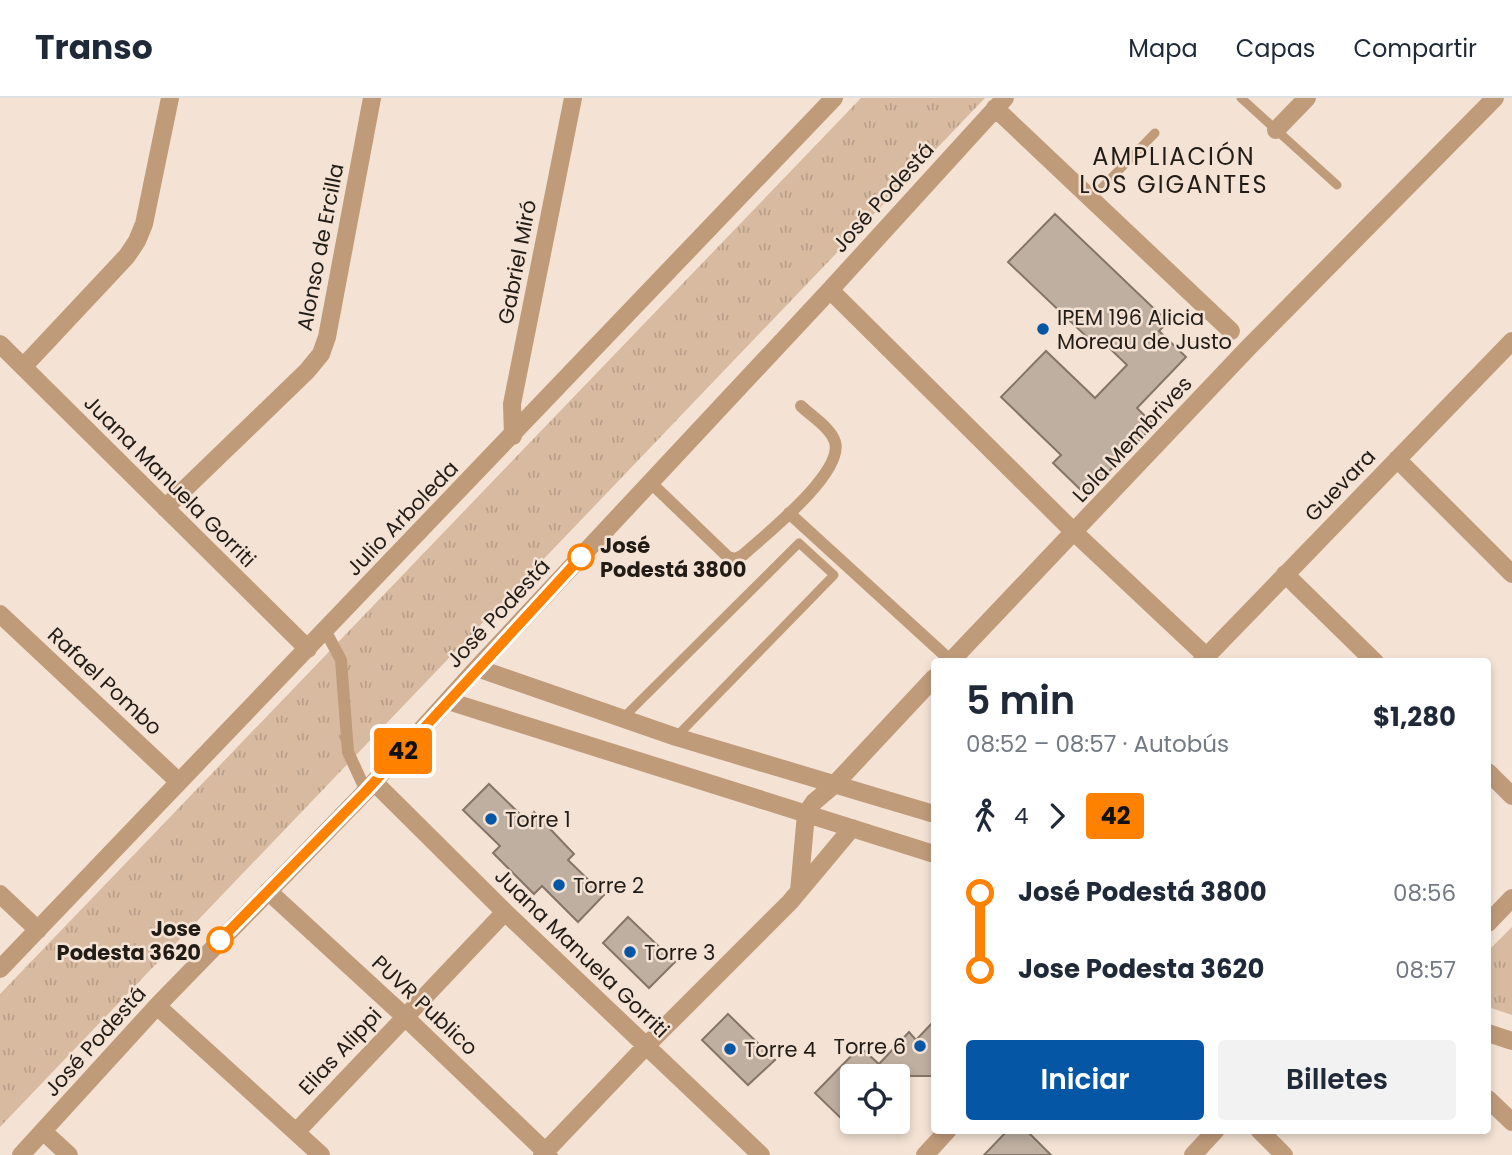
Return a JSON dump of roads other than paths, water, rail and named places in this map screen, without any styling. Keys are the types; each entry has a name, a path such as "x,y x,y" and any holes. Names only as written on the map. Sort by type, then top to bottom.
{"street":[{"path":"23,367 127,256 137,241 144,224 170,98"},
{"name":"Alonso de Ercilla","path":"164,508 307,371 321,354 327,337 372,98"},
{"name":"Gabriel Miró","path":"513,436 512,404 573,98"},
{"name":"Julio Arboleda","path":"0,969 834,98"},
{"path":"1276,130 1307,98"},
{"name":"Lola Membrives","path":"953,658 1075,533 1248,348 1495,98"},
{"path":"1000,103 1091,199 1231,331"},
{"name":"José Podestá","path":"21,1155 157,1006 370,787 1000,103"},
{"path":"830,290 1203,658"},
{"name":"Guevara","path":"1205,658 1512,341"},
{"name":"Juana Manuela Gorriti","path":"0,344 308,649"},
{"path":"650,482 728,557 735,559 743,555 826,474 835,456 835,443 831,434 801,406"},
{"path":"1397,459 1512,574"},
{"path":"789,513 947,658"},
{"path":"1285,574 1371,658"},
{"name":"Rafael Pombo","path":"0,614 179,782"},
{"path":"326,631 341,660 348,751 370,787"},
{"path":"477,668 676,737 931,813"},
{"path":"800,891 806,814 814,802 834,785 931,681"},
{"path":"448,701 931,853"},
{"path":"1491,775 1512,796"},
{"name":"Juana Manuela Gorriti","path":"370,787 761,1155"},
{"path":"546,1154 647,1045 800,891 852,828"},
{"name":"PUVR Publico","path":"268,891 404,1016 546,1154"},
{"path":"0,894 38,930"},
{"path":"1491,920 1512,898"},
{"name":"Elias Alippi","path":"296,1131 505,912"},
{"path":"157,1006 321,1155"},
{"path":"1491,1034 1512,1041"},
{"path":"1491,1102 1512,1122"},
{"path":"44,1132 69,1155"},
{"path":"925,1155 944,1134"},
{"path":"1193,1155 1212,1134"},
{"path":"1263,1134 1284,1155"}],"lane":[{"path":"1241,98 1337,185"},
{"path":"1091,199 1155,133"},
{"path":"622,719 799,544 834,575 676,737"}],"place":[{"name":"IPEM 196 Alicia Moreau de Justo","path":"1043,329"},
{"name":"José Podestá 3800","path":"581,557"},
{"name":"Torre 1","path":"491,819"},
{"name":"Torre 2","path":"559,885"},
{"name":"Jose Podesta 3620","path":"220,940"},
{"name":"Torre 3","path":"630,952"},
{"name":"Torre 6","path":"920,1046"},
{"name":"Torre 4","path":"730,1049"}],"district":[{"name":"AMPLIACIÓN LOS GIGANTES","path":"1174,170"}]}
